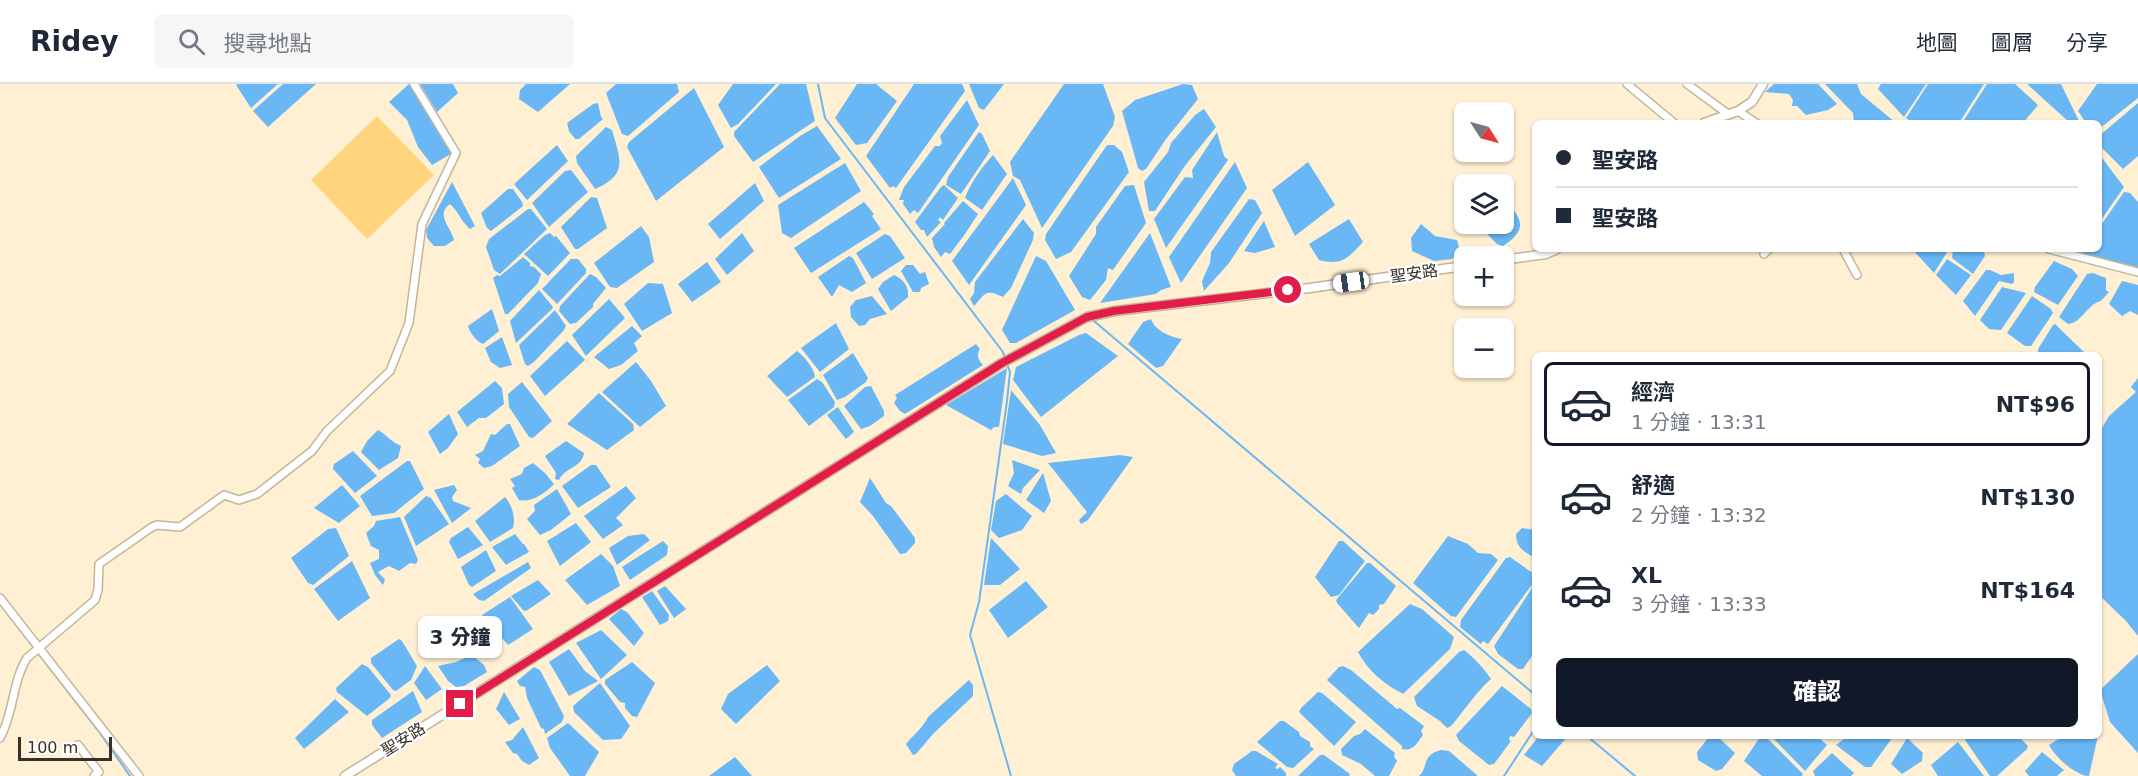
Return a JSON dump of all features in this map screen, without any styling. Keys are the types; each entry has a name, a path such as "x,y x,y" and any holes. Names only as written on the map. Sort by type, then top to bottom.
{"street":[{"path":"0,738 19,671 27,658 95,600 98,590 99,564 152,527 157,525 180,527 224,495 239,500 257,494 312,451 327,431 390,371 409,323 422,224 456,153 414,84"},
{"path":"1627,84 1670,120"},
{"path":"1687,84 1728,114"},
{"path":"1712,120 1738,111 1752,102 1763,84"},
{"path":"1738,111 1752,120"},
{"path":"1514,258 1550,252"},
{"path":"1845,252 1857,275"},
{"path":"2061,252 2138,272"},
{"name":"聖安路","path":"345,776 1002,363 1087,317 1114,311 1310,288 1454,267"},
{"path":"0,598 37,649 139,776"},
{"path":"78,745 97,774"}],"shaded area":[{"path":"377,116 434,175 367,239 311,180"}],"water":[{"path":"278,84 251,108 236,85"},
{"path":"283,84 316,84 268,127 253,111"},
{"path":"409,84 412,84 454,152 432,165 418,147 407,120 389,102"},
{"path":"420,84 453,84 458,93 437,112"},
{"path":"526,84 570,84 538,112 519,99 520,90"},
{"path":"616,84 677,84 679,92 628,136 622,134 606,93"},
{"path":"733,84 776,84 738,124 731,128 718,105"},
{"path":"780,84 806,84 815,121 753,162 734,136 734,132"},
{"path":"857,84 876,84 897,101 867,143 856,145 835,118"},
{"path":"914,84 962,84 965,91 896,188 893,186 890,188 866,156"},
{"path":"969,84 1004,84 984,110 979,108"},
{"path":"1064,84 1103,84 1115,117 1113,126 1042,228 1020,180 1013,176 1010,162"},
{"path":"1183,84 1192,85 1198,99 1166,139 1146,169 1142,171 1138,168 1122,111 1135,100"},
{"path":"1774,84 1818,84 1837,104 1828,110 1806,115 1797,106 1792,106 1793,100 1789,94 1765,92"},
{"path":"1825,84 1857,84 1861,94 1892,120 1854,120 1853,113"},
{"path":"1881,84 1926,84 1904,117 1878,89"},
{"path":"1928,84 1984,84 1961,120 1909,120 1906,118"},
{"path":"1987,84 2015,84 2038,105 2026,120 1964,120"},
{"path":"2027,84 2061,84 2079,120 2067,120"},
{"path":"2097,84 2138,84 2138,98 2102,127 2102,120 2084,120 2078,111"},
{"path":"694,88 724,147 656,201 627,147 629,142"},
{"path":"967,100 979,125 918,213 914,210 910,214 903,204 904,200 899,200 904,187 935,146 940,146 942,143 940,136"},
{"path":"598,103 603,119 579,139 575,139 567,123 593,104"},
{"path":"2138,103 2138,156 2123,169 2102,148 2102,133"},
{"path":"1204,109 1216,127 1184,167 1155,211 1149,211 1144,182 1168,152 1171,143 1195,115"},
{"path":"817,126 841,159 779,198 759,167"},
{"path":"606,127 612,130 618,149 619,165 613,178 595,189 577,163 576,156"},
{"path":"979,132 990,151 961,194 946,185 948,177"},
{"path":"1217,132 1224,156 1228,160 1166,248 1154,219 1185,177 1193,178 1192,170"},
{"path":"557,145 568,161 527,200 514,184"},
{"path":"1107,145 1114,145 1122,152 1129,172 1071,252 1056,259 1045,240 1046,234"},
{"path":"993,155 1007,174 982,210 965,198 977,175"},
{"path":"2102,158 2124,187 2102,219"},
{"path":"1235,162 1247,188 1181,283 1169,257"},
{"path":"1308,162 1335,205 1295,236 1272,190"},
{"path":"845,163 861,191 791,238 782,233 778,205"},
{"path":"571,170 588,192 549,227 532,203 565,171"},
{"path":"1013,178 1026,205 969,285 952,261"},
{"path":"452,182 475,226 470,229 450,204 444,212 444,217 454,240 445,246 434,246 427,238 426,230"},
{"path":"755,183 764,201 720,239 708,224"},
{"path":"944,185 958,198 943,220 940,217 938,220 941,222 927,237 924,230 921,230 915,222"},
{"path":"1134,185 1146,223 1113,270 1108,268 1106,280 1090,300 1082,297 1069,276 1096,234 1096,227 1125,186"},
{"path":"508,189 513,189 523,206 491,231 487,228 481,213"},
{"path":"2124,192 2130,193 2138,202 2138,268 2084,254 2083,252 2102,252 2102,224"},
{"path":"591,197 597,198 607,228 575,249 561,227"},
{"path":"1249,199 1255,200 1262,213 1229,263 1204,291 1202,281 1210,263 1211,252"},
{"path":"963,201 978,214 950,254 945,252 941,257 934,247 932,238"},
{"path":"864,202 874,214 872,216 881,229 811,273 794,248"},
{"path":"531,209 547,229 500,274 494,270 486,247 489,239"},
{"path":"1514,210 1520,222 1520,228 1503,246 1497,244 1487,234 1514,234"},
{"path":"1023,219 1034,233 1033,240 1011,288 1003,297 987,293 974,306 970,299 974,293 975,282"},
{"path":"1349,219 1363,242 1344,259 1333,262 1319,260 1309,244"},
{"path":"1264,221 1275,247 1255,253 1244,251"},
{"path":"1421,224 1435,236 1457,240 1459,246 1454,246 1452,259 1434,261 1412,251 1411,238"},
{"path":"641,226 649,237 654,262 617,288 610,287 594,263"},
{"path":"550,233 556,236 570,253 548,276 524,254"},
{"path":"742,233 754,251 727,275 715,259"},
{"path":"1150,233 1171,287 1156,294 1100,303"},
{"path":"885,234 890,236 905,258 872,279 856,253"},
{"path":"1915,252 1947,252 1934,273"},
{"path":"1953,252 1985,252 1985,256 1973,274 1952,258"},
{"path":"849,256 853,258 866,283 852,292 839,285 832,297 818,277"},
{"path":"1036,256 1046,261 1075,310 1016,343 1010,343 1002,330"},
{"path":"523,257 541,274 538,283 508,314 505,314 493,278 500,276"},
{"path":"571,259 578,259 586,269 586,273 557,304 542,289"},
{"path":"1947,259 1971,275 1956,295 1936,275"},
{"path":"2054,261 2072,269 2078,276 2058,305 2034,292 2035,287"},
{"path":"707,262 721,282 692,302 678,284"},
{"path":"906,265 913,265 920,274 925,272 929,284 921,288 920,292 913,292 901,271"},
{"path":"1986,270 2001,275 2014,273 2014,282 2012,284 1999,281 1975,316 1963,301"},
{"path":"2093,273 2106,278 2106,290 2109,292 2077,320 2068,324 2059,317 2087,274"},
{"path":"590,274 606,288 593,307 576,323 570,324 559,311 560,306"},
{"path":"894,275 905,283 908,297 891,311 878,289 883,282"},
{"path":"2122,281 2138,285 2138,315 2130,311 2122,316 2109,304"},
{"path":"648,283 663,284 672,313 642,331 624,304"},
{"path":"2002,287 2026,293 2001,330 1989,329 1980,320"},
{"path":"539,290 553,307 516,343 510,321"},
{"path":"872,296 887,314 870,319 865,325 859,326 851,317 850,307 856,300"},
{"path":"2032,296 2051,309 2053,313 2031,346 2025,346 2007,333"},
{"path":"609,299 625,318 586,356 572,335"},
{"path":"492,309 499,331 483,344 478,341 468,326"},
{"path":"555,310 566,326 528,366 525,364 519,345"},
{"path":"1151,319 1160,330 1182,339 1163,366 1156,368 1128,344 1143,322"},
{"path":"836,323 849,349 820,372 801,348"},
{"path":"2055,324 2084,352 2038,352"},
{"path":"632,326 642,336 634,343 638,351 621,365 609,369 594,357"},
{"path":"1086,333 1118,356 1041,417 1013,380 1016,367"},
{"path":"502,337 512,365 500,368 491,362 485,348"},
{"path":"567,341 585,360 545,396 530,376"},
{"path":"976,344 980,349 978,357 983,365 905,414 900,411 894,403 897,398 895,395"},
{"path":"797,351 808,362 815,377 787,397 767,376"},
{"path":"853,353 868,378 866,382 845,397 837,400 823,375"},
{"path":"636,362 666,406 640,427 602,392"},
{"path":"1007,368 999,427 991,430 946,405"},
{"path":"2138,378 2138,636 2102,598 2102,428 2109,416 2136,392 2131,387"},
{"path":"817,379 822,382 835,402 834,407 809,426 788,400"},
{"path":"495,381 502,388 504,404 486,418 479,418 467,427 457,412"},
{"path":"522,382 552,421 533,438 529,437 509,407 508,394"},
{"path":"871,386 884,411 884,416 870,426 861,429 844,406 865,387"},
{"path":"1011,390 1040,425 1056,453 1042,456 1003,444"},
{"path":"599,393 633,424 634,430 607,450 567,424"},
{"path":"838,407 854,432 846,439 827,415"},
{"path":"449,414 458,434 448,448 440,454 428,432"},
{"path":"510,424 520,446 492,466 484,468 478,463 480,459 475,455 483,451 491,434 495,435"},
{"path":"378,430 401,446 398,458 379,470 361,452 367,441"},
{"path":"566,441 584,453 580,462 565,472 559,480 555,479 556,473 545,456"},
{"path":"353,451 377,476 355,493 333,469 334,464"},
{"path":"1120,455 1133,457 1088,520 1081,524 1079,520 1087,512 1048,463"},
{"path":"1012,460 1040,470 1023,488 1021,494 1008,486 1014,473"},
{"path":"410,461 424,489 394,513 372,516 360,496"},
{"path":"533,463 554,484 533,499 519,500 512,488 515,486 510,479 522,474 524,468"},
{"path":"591,465 596,465 611,487 578,508 562,486"},
{"path":"1043,473 1051,501 1044,513 1026,500"},
{"path":"870,478 886,503 891,506 915,538 915,543 906,553 900,554 860,502"},
{"path":"342,485 360,506 339,523 314,508"},
{"path":"454,485 457,490 452,497 453,501 471,508 452,523 434,490"},
{"path":"626,486 636,498 616,518 623,525 603,539 584,516"},
{"path":"557,489 571,514 551,530 540,535 527,519 535,511 534,505"},
{"path":"1006,494 1032,516 1022,530 999,538 991,530 996,501"},
{"path":"426,496 431,498 449,524 416,546 404,517"},
{"path":"505,497 513,512 513,528 490,542 475,521"},
{"path":"400,517 418,560 416,564 410,563 399,571 389,566 378,572 385,580 383,585 375,575 370,563 379,559 379,550 371,546 366,533 376,521"},
{"path":"576,523 591,542 560,566 547,541"},
{"path":"468,527 483,545 458,559 449,542 451,538"},
{"path":"336,528 349,556 313,585 308,583 291,558 328,529"},
{"path":"1522,528 1532,530 1532,557 1521,549 1517,543 1516,534"},
{"path":"515,534 529,552 506,565 492,547"},
{"path":"644,534 650,540 617,565 609,548 628,536"},
{"path":"1448,536 1468,544 1478,553 1491,554 1498,560 1456,617 1451,616 1413,583"},
{"path":"991,538 1020,569 1000,585 984,585"},
{"path":"663,541 668,546 667,555 630,580 622,567"},
{"path":"1339,541 1343,541 1365,561 1339,595 1331,597 1315,577"},
{"path":"486,550 496,571 472,587 461,567"},
{"path":"601,554 613,566 620,586 587,605 565,580"},
{"path":"1510,557 1532,573 1532,585 1488,644 1483,641 1481,644 1460,627 1461,620 1506,558"},
{"path":"352,561 370,598 338,621 314,589"},
{"path":"528,562 531,568 484,601 479,600 473,594"},
{"path":"1367,563 1370,563 1396,586 1384,604 1379,605 1379,609 1373,615 1369,613 1359,628 1336,600"},
{"path":"538,580 551,594 526,611 523,610 511,596"},
{"path":"1026,581 1048,607 1008,638 989,610"},
{"path":"665,586 686,609 674,618 657,591"},
{"path":"1532,588 1532,656 1523,669 1518,669 1498,654 1494,646"},
{"path":"652,591 669,615 668,621 660,625 642,597"},
{"path":"510,597 533,629 508,645 482,615"},
{"path":"1410,604 1422,609 1454,637 1450,649 1403,694 1377,676 1358,652"},
{"path":"621,609 627,612 644,633 634,646 609,619"},
{"path":"601,630 627,655 601,679 576,643"},
{"path":"399,639 417,666 411,680 396,691 371,663 371,658"},
{"path":"569,649 585,671 598,681 569,696 549,662"},
{"path":"1464,650 1479,663 1491,679 1447,728 1417,706 1414,697 1459,652"},
{"path":"2138,654 2138,753 2110,722 2102,696 2102,688"},
{"path":"472,655 484,665 487,672 464,686 456,687 448,681 438,666"},
{"path":"632,662 655,683 637,717 632,716 625,708 625,703 620,702 605,684 605,680"},
{"path":"362,664 368,667 391,695 367,716 337,692 336,688"},
{"path":"767,665 780,681 736,724 721,709 728,694"},
{"path":"425,666 442,689 426,700 414,683"},
{"path":"1343,666 1351,670 1397,709 1400,708 1424,726 1421,731 1423,735 1414,746 1406,750 1402,749 1402,746 1327,680 1339,667"},
{"path":"534,667 540,670 564,716 562,722 545,734 527,698 525,687 520,686 517,681"},
{"path":"969,680 973,685 973,696 913,755 906,744 928,717"},
{"path":"600,683 630,726 621,739 603,740 574,712 573,706"},
{"path":"1502,686 1531,709 1532,713 1514,737 1510,736 1511,741 1494,764 1489,765 1459,741 1456,735"},
{"path":"413,691 422,712 382,738 372,725 372,720"},
{"path":"504,692 520,719 509,725 496,709"},
{"path":"1318,692 1356,722 1334,746 1299,712"},
{"path":"335,699 349,712 304,749 295,738"},
{"path":"1280,721 1284,721 1299,732 1300,736 1310,742 1310,746 1314,749 1293,768 1287,767 1257,742"},
{"path":"568,723 599,752 585,776 570,776 550,748 547,738"},
{"path":"523,727 539,758 529,765 513,753 505,742 512,740"},
{"path":"1365,729 1395,753 1397,761 1389,776 1375,776 1361,764 1342,755 1341,749"},
{"path":"1536,739 1565,739 1542,766 1524,755"},
{"path":"1707,739 1720,739 1735,753 1722,769 1716,771 1698,760 1697,752"},
{"path":"1759,739 1768,739 1803,774 1802,776 1762,776 1744,761"},
{"path":"1774,739 1820,739 1827,745 1805,771"},
{"path":"1844,739 1892,739 1871,767 1865,767 1836,745"},
{"path":"1906,739 1923,753 1922,761 1902,774 1891,764"},
{"path":"2021,739 2028,746 1997,776 1990,776 1965,740"},
{"path":"2059,739 2097,739 2089,776 2072,769 2049,745"},
{"path":"1958,742 1984,776 1938,776 1931,765"},
{"path":"1441,750 1449,751 1478,776 1419,776 1428,758"},
{"path":"1252,751 1278,764 1275,768 1280,767 1286,776 1236,776 1232,770 1234,764"},
{"path":"2042,752 2064,770 2057,776 2029,776 2025,771"},
{"path":"1832,753 1854,773 1851,776 1815,776 1813,771"},
{"path":"1320,755 1324,755 1350,774 1349,776 1298,776"},
{"path":"735,757 752,776 709,776"}],"waterway":[{"path":"818,84 825,118 1003,352 1005,359"},
{"path":"1094,321 1532,692"},
{"path":"1007,364 1010,372 1007,401 979,602 970,635 1011,776"},
{"path":"0,604 100,733 130,776"},
{"path":"1504,776 1532,733"},
{"path":"1591,739 1635,776"}],"route":[{"path":"460,704 1002,363 1087,317 1114,311 1288,290"}]}
